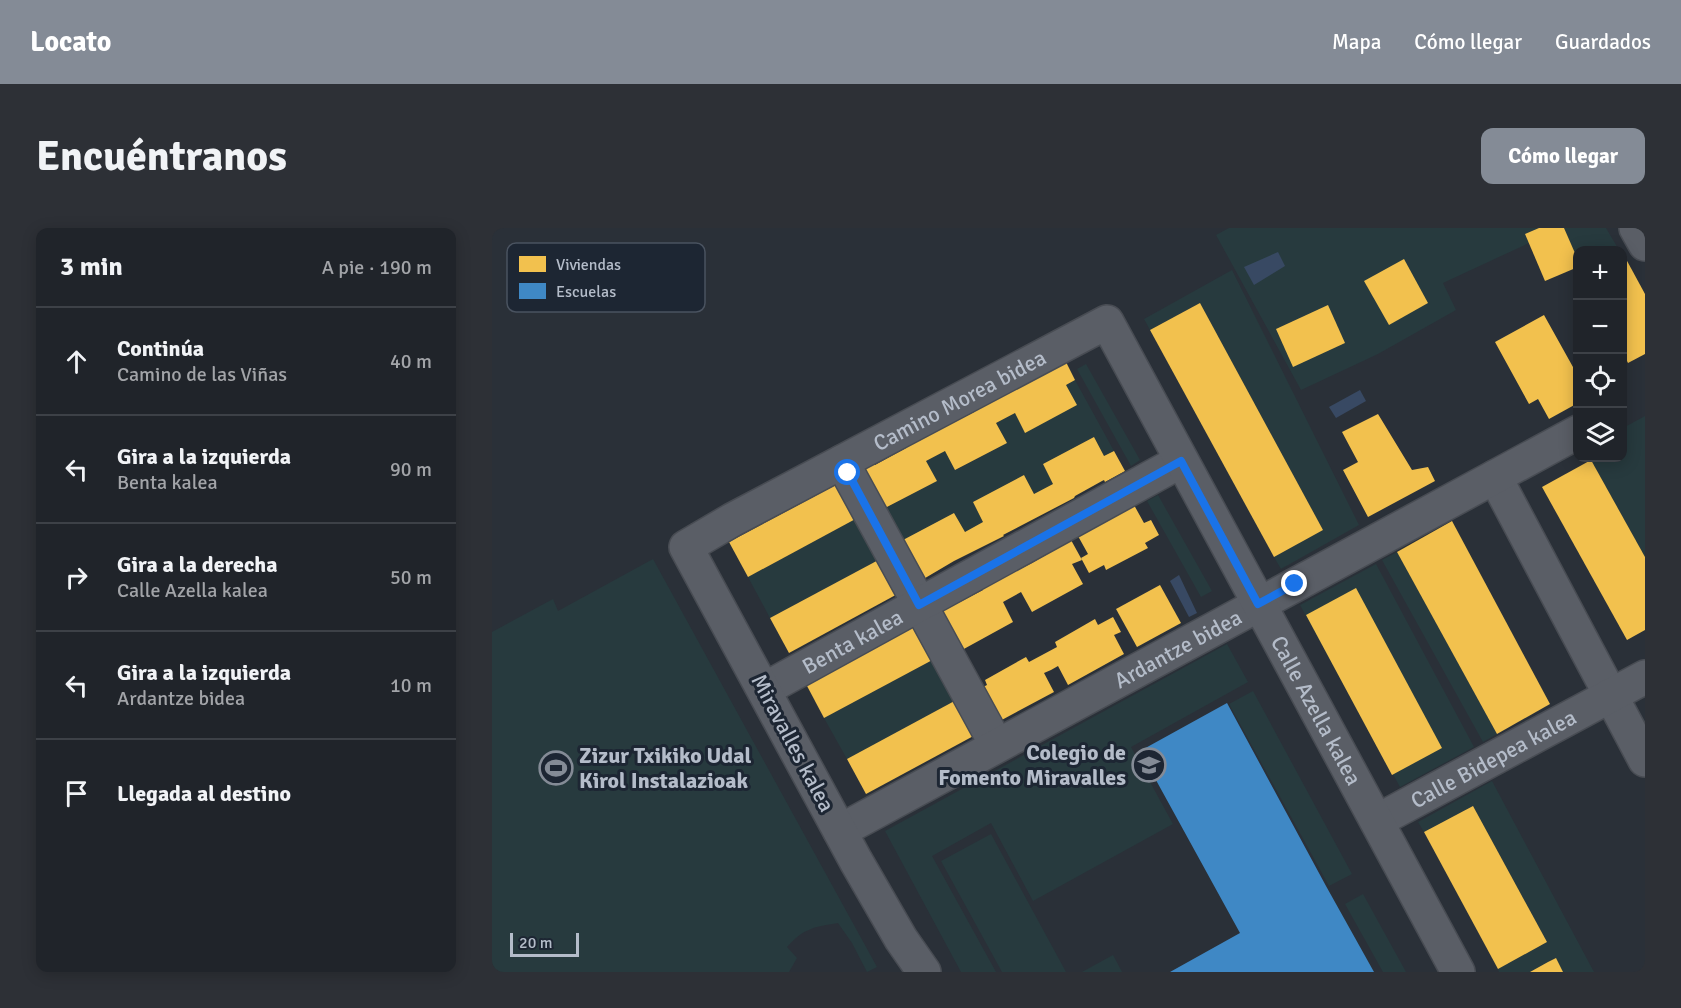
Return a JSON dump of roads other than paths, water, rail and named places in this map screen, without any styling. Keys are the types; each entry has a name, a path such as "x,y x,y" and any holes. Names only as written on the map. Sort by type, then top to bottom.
{"street":[{"path":"1636,228 1645,244"},
{"name":"Calle Azella kalea","path":"1107,322 1458,972"},
{"name":"Camino Morea bidea","path":"686,546 1107,322"},
{"name":"Ardantze bidea","path":"840,831 1573,435"},
{"name":"Benta kalea","path":"776,683 1181,461"},
{"path":"842,462 991,735"},
{"path":"1495,477 1645,760"},
{"name":"Miravalles kalea","path":"686,546 840,831 902,939 924,972"},
{"name":"Calle Bidepea kalea","path":"1377,821 1645,677"},
{"name":"Miravalles kalea","path":"902,939 911,972"}],"water":[{"path":"1278,252 1285,266 1254,285 1244,267"},
{"path":"1360,390 1366,401 1336,418 1329,407"},
{"path":"1179,575 1197,613 1189,617 1170,581"}],"place":[{"name":"Colegio de Fomento Miravalles","path":"1149,765"},
{"name":"Zizur Txikiko Udal Kirol Instalazioak","path":"556,768"}]}
